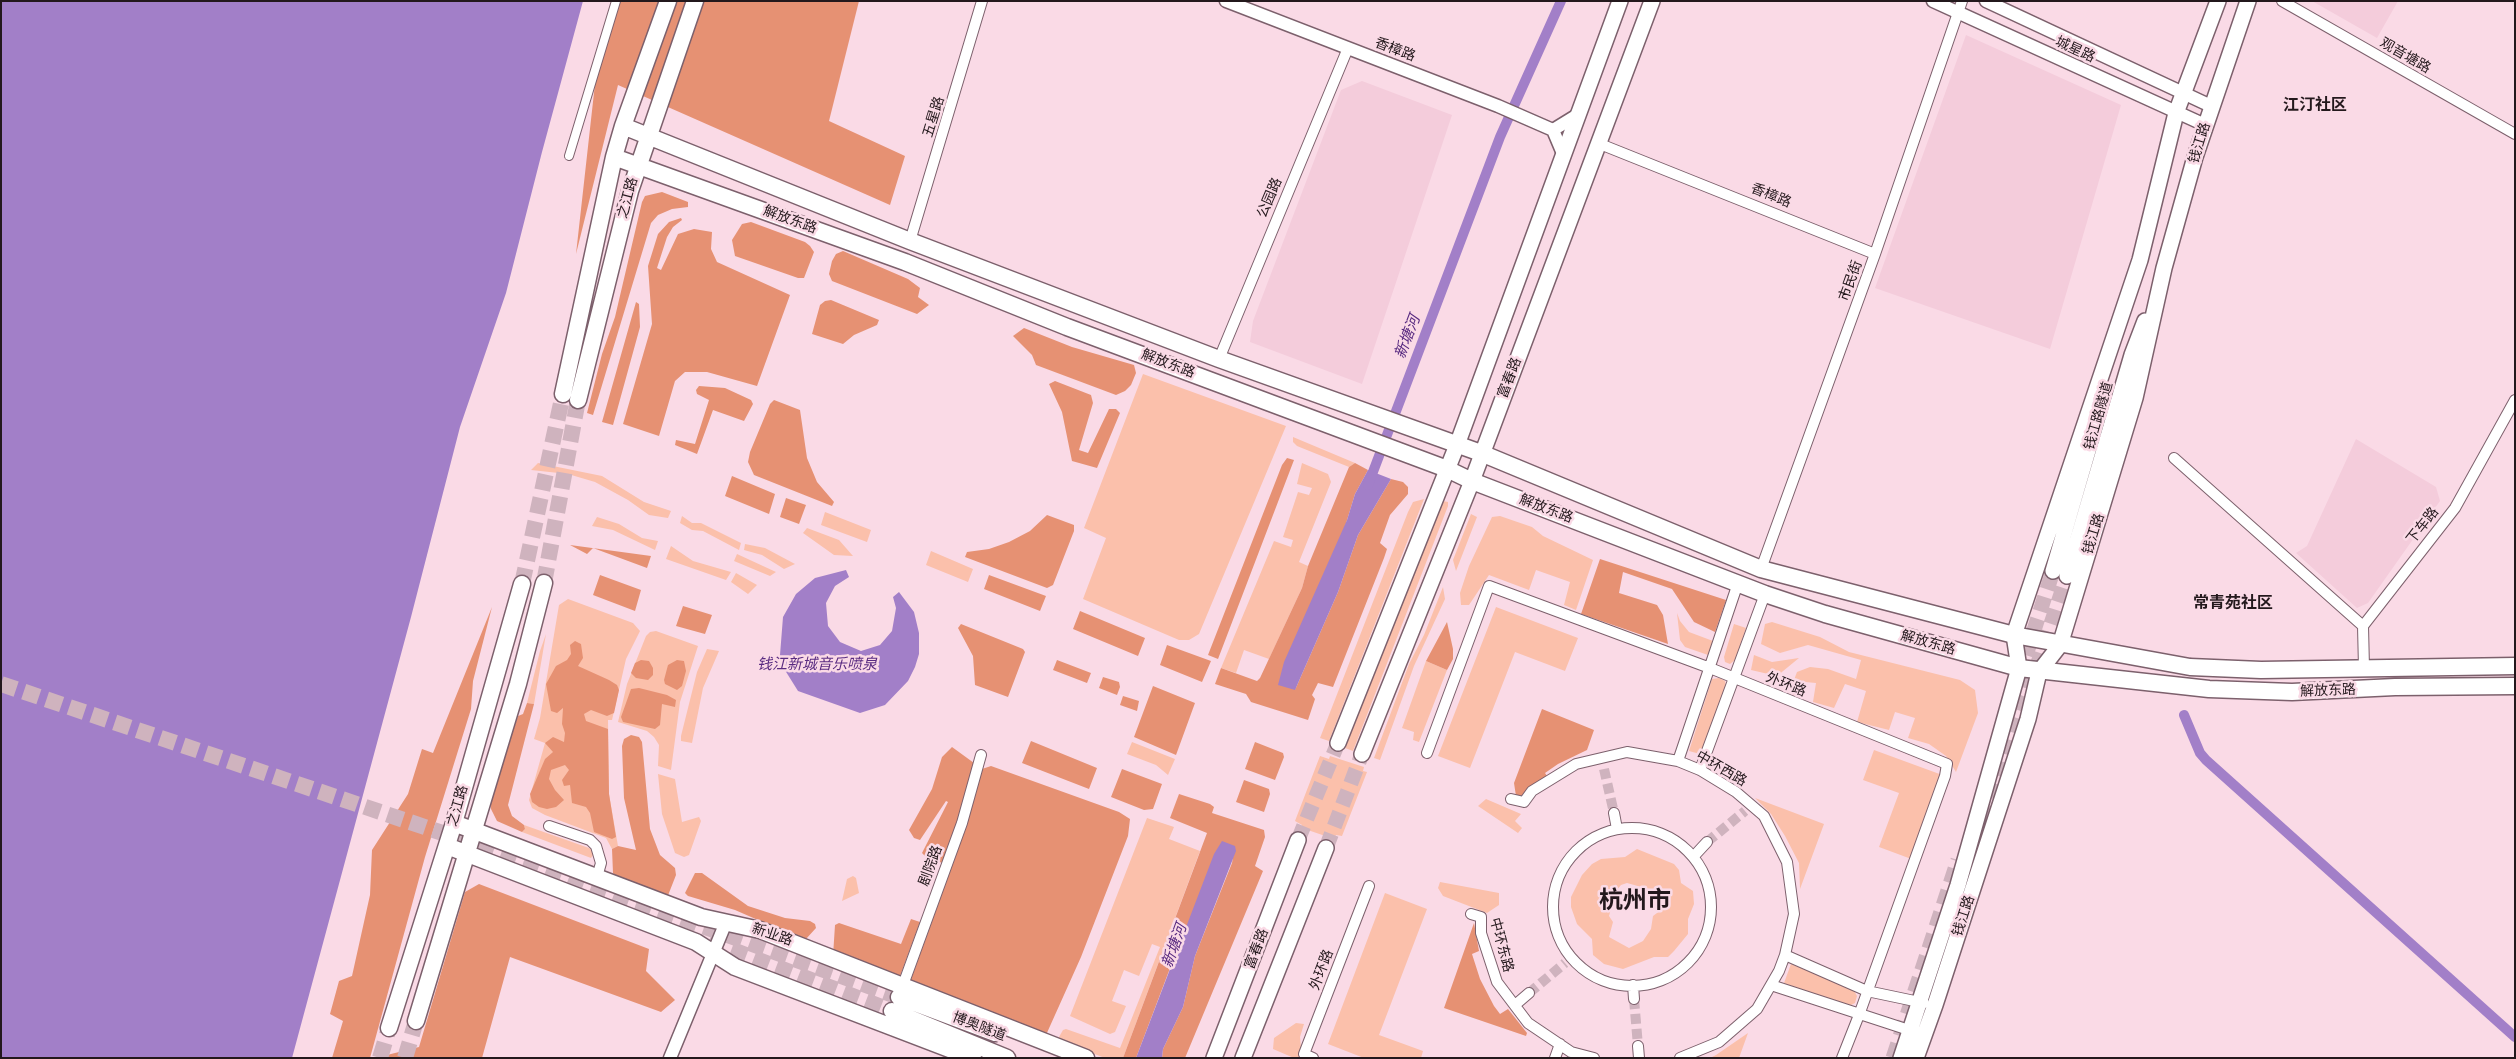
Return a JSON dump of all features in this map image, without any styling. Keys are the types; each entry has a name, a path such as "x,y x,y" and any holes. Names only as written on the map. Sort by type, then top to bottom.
{"main road":[{"name":"之江路","path":"668,1 623,126 614,157 571,397 637,165 695,1"},
{"name":"富春路","path":"1338,743 1457,446 1620,1"},
{"name":"富春路","path":"1362,754 1472,481 1480,454 1600,144 1652,1"},
{"name":"钱江路","path":"1916,1058 1920,1002 1958,885 2019,668 2014,635 2140,260 2176,113 2218,1"},
{"name":"钱江路","path":"1901,1058 1935,1005 2028,719 2039,672 2060,645 2135,398 2164,268 2205,125 2248,1"},
{"name":"解放东路","path":"623,126 910,241 1220,359 1480,454 1761,569 2014,635 2060,645 2190,667 2261,670 2515,666"},
{"name":"解放东路","path":"614,157 905,262 1411,457 1447,468 1472,481 1764,594 1825,614 2019,668 2039,672 2209,690 2292,692 2395,687 2515,686"},
{"name":"钱江路隧道","path":"2140,260 2060,573 2132,355 2164,268"},
{"name":"之江路","path":"416,1021 518,684 544,583"},
{"name":"之江路","path":"389,1028 454,823 522,584"},
{"name":"新业路","path":"454,823 701,917 760,930 898,998 1086,1058"},
{"name":"富春路","path":"1214,1058 1298,840"},
{"path":"446,846 696,942 735,967 947,1053 973,1058"},
{"name":"富春路","path":"1242,1058 1326,848"},
{"name":"博奥隧道","path":"898,998 1007,1058"},
{"name":"博奥隧道","path":"898,998 1059,1058"}],"street":[{"path":"569,156 616,1"},
{"name":"五星路","path":"910,241 982,1"},
{"name":"香樟路","path":"1226,1 1521,115 1553,130"},
{"name":"城星路","path":"1933,1 1960,7 2176,113 2205,125"},
{"name":"城星路","path":"1986,1 2211,106"},
{"name":"观音塘路","path":"2282,1 2515,134"},
{"name":"市民街","path":"1761,569 1875,254 1960,7"},
{"name":"公园路","path":"1220,359 1348,48"},
{"path":"1564,156 1553,130 1579,114"},
{"name":"香樟路","path":"1600,144 1875,254"},
{"name":"下车路","path":"2363,626 2455,508 2515,400"},
{"path":"2174,458 2363,626 2364,668"},
{"path":"1678,761 1738,583"},
{"name":"外环路","path":"1427,753 1489,586 1710,668 1946,764 1945,776 1842,1058"},
{"path":"1700,770 1764,594"},
{"name":"中环西路","path":"1511,799 1524,802 1532,791 1576,764 1603,763 1627,752 1678,761 1700,770 1736,792 1748,808 1764,816 1787,862 1794,914 1780,971 1771,985"},
{"name":"剧院路","path":"898,998 962,823 980,755"},
{"path":"1614,813 1617,829"},
{"path":"549,826 590,840 596,846 601,863 597,878"},
{"path":"1617,829 1649,829 1674,839 1694,856 1707,879 1712,905 1708,931 1696,954 1677,973 1652,984 1626,986 1600,980 1568,960 1553,921 1553,895 1561,870 1577,849 1598,835 1617,829"},
{"path":"1694,856 1707,842"},
{"name":"外环路","path":"1313,1058 1304,1054 1369,886"},
{"name":"中环东路","path":"1471,914 1482,917 1481,933 1497,982 1528,1023 1571,1052 1594,1058"},
{"path":"670,1058 726,922"},
{"path":"1785,955 1868,991 1935,1005"},
{"path":"1680,1058 1719,1042 1757,1009 1771,985 1859,1015 1917,1032"},
{"path":"1633,986 1634,999"},
{"path":"1515,1005 1529,993"},
{"path":"1555,1058 1560,1044"},
{"path":"1638,1046 1639,1058"}],"shaded area":[{"path":"620,1 859,1 829,121 905,156 890,205 618,85 576,254 597,66"},
{"path":"2312,1 2398,1 2377,38"},
{"path":"1966,35 2121,105 2050,349 1875,288"},
{"path":"1362,81 1452,115 1362,384 1250,342 1253,321 1341,90"},
{"path":"662,192 688,202 688,207 672,209 658,215 651,223 593,415 587,413 602,354 615,317 642,202 645,196"},
{"path":"681,218 682,220 673,227 667,237 657,268 661,270 678,234 694,229 712,232 711,249 717,262 790,295 757,386 707,372 685,372 675,381 659,436 623,424 652,324 648,266 658,234 669,222"},
{"path":"751,222 805,242 810,246 814,252 804,278 798,278 735,256 732,240 742,224"},
{"path":"843,251 908,279 920,288 918,297 929,305 917,314 832,281 829,274 832,261 836,254"},
{"path":"831,300 879,320 877,325 854,335 843,344 812,334 820,305 825,301"},
{"path":"636,302 639,304 640,327 613,425 602,422"},
{"path":"1024,328 1072,347 1134,365 1136,373 1131,385 1125,391 1116,395 1036,365 1032,355 1013,336"},
{"path":"1143,374 1286,426 1199,634 1189,640 1179,640 1083,599 1106,538 1084,528"},
{"path":"1055,381 1091,395 1093,403 1079,450 1088,453 1109,409 1116,409 1120,413 1097,468 1072,461 1062,412 1049,384"},
{"path":"699,386 725,388 751,400 753,404 744,421 713,410 697,454 675,445 676,440 695,444 709,400 697,394 696,390"},
{"path":"774,400 800,410 807,458 817,482 834,502 832,506 754,475 748,462 750,452 770,404"},
{"path":"1293,437 1355,463 1349,467 1297,446 1293,442"},
{"path":"2356,439 2436,487 2440,501 2368,603 2357,608 2296,553 2307,546"},
{"path":"1287,458 1294,460 1218,659 1208,655 1282,465"},
{"path":"538,463 602,476 644,502 671,511 668,518 649,515 628,500 595,482 568,474 531,470"},
{"path":"1302,463 1328,474 1331,482 1299,562 1308,566 1302,588 1269,659 1244,650 1236,673 1221,668 1274,541 1291,547 1293,540 1283,537 1298,492 1309,495 1312,488 1297,484"},
{"path":"1355,463 1368,470 1355,494 1295,690 1338,592 1358,535 1391,479 1403,482 1408,487 1408,494 1390,515 1380,543 1387,549 1333,687 1318,683 1312,695 1315,699 1308,720 1251,702 1246,694 1215,684 1221,668 1257,681 1260,678 1302,588 1308,566 1349,467"},
{"path":"732,476 775,494 769,514 725,496"},
{"path":"786,498 806,505 799,524 780,517"},
{"path":"1424,499 1329,741 1320,738 1408,512 1413,502"},
{"path":"1443,501 1448,502 1448,506 1353,751 1345,748"},
{"path":"825,512 871,530 867,542 821,525"},
{"path":"1471,514 1477,517 1456,571 1453,560"},
{"path":"1047,515 1074,525 1074,531 1053,585 1047,588 965,557 967,552 989,549 1009,542 1030,531"},
{"path":"682,516 692,523 701,523 741,543 739,550 703,531 692,530 680,523"},
{"path":"1500,516 1532,527 1543,536 1593,560 1576,610 1564,605 1570,582 1536,570 1529,590 1489,575 1469,605 1461,605 1460,593 1469,566 1492,517"},
{"path":"597,517 619,524 642,538 658,541 655,550 613,530 592,526"},
{"path":"807,528 839,540 853,556 834,555 803,533"},
{"path":"745,544 765,548 795,564 784,569 762,555 744,550"},
{"path":"570,545 593,548 587,554"},
{"path":"671,546 693,561 731,572 726,580 666,559"},
{"path":"594,548 651,556 647,568"},
{"path":"931,551 973,569 968,582 926,565"},
{"path":"737,554 776,572 770,576 734,561"},
{"path":"1600,559 1726,600 1715,632 1694,622 1672,589 1623,572 1619,593 1657,605 1663,615 1668,644 1581,614"},
{"path":"736,573 757,585 748,594 731,582"},
{"path":"600,575 641,590 635,611 593,595"},
{"path":"989,575 1046,596 1040,611 984,589"},
{"path":"1443,587 1445,599 1414,666 1380,760 1374,758 1409,664 1424,635"},
{"path":"568,599 633,623 640,631 626,659 612,720 608,720 609,794 618,846 612,849 606,838 545,815 532,808 529,800 545,743 534,739 540,718 559,605"},
{"path":"683,606 712,615 705,634 676,626"},
{"path":"492,607 473,681 471,709 425,857 370,1058 332,1058 343,1021 330,1014 339,981 352,976 370,895 372,850 408,794 422,749 433,753"},
{"path":"1496,607 1578,638 1565,671 1515,652 1470,768 1438,756"},
{"path":"1080,611 1145,638 1138,656 1073,629"},
{"path":"1677,613 1680,621 1689,632 1713,641 1708,655 1685,647 1680,640"},
{"path":"1447,622 1453,649 1453,659 1447,670 1426,661"},
{"path":"1772,622 1820,637 1849,652 1960,680 1975,690 1978,713 1956,772 1946,756 1929,744 1908,738 1915,718 1895,712 1889,730 1857,722 1866,691 1845,684 1834,708 1813,702 1816,683 1805,682 1799,696 1789,693 1797,672 1810,667 1828,669 1856,679 1861,660 1808,645 1780,653 1761,644 1765,624"},
{"path":"961,624 1023,649 1025,652 1008,697 975,685 973,656 958,628"},
{"path":"1734,624 1746,628 1735,660 1730,664 1725,662 1724,657"},
{"path":"656,631 698,646 680,702 671,770 658,766 659,745 654,737 647,731 618,722 627,684 646,636 650,632"},
{"path":"546,634 534,704 527,703 540,651"},
{"path":"575,641 581,644 583,658 578,666 609,680 617,685 619,690 614,713 607,716 591,710 584,714 586,721 608,729 609,794 616,837 612,839 594,832 590,813 586,807 572,803 570,785 564,786 562,780 569,770 565,765 551,770 549,779 555,790 564,800 556,807 547,809 539,807 532,802 530,794 545,759 553,752 545,743 553,737 564,742 563,708 557,713 551,711 546,684 556,666 567,660 571,654 570,645"},
{"path":"1167,645 1211,661 1202,682 1160,665"},
{"path":"707,649 719,651 703,688 692,743 681,741 697,672"},
{"path":"1754,655 1772,662 1799,658 1777,676 1751,670"},
{"path":"641,660 649,661 653,668 653,675 648,680 636,678 631,673 635,663"},
{"path":"677,660 684,661 686,671 682,686 677,690 665,684 664,680 668,665"},
{"path":"1057,660 1091,673 1087,683 1053,670"},
{"path":"1426,661 1447,670 1419,742 1413,740 1414,732 1402,728"},
{"path":"1103,677 1119,682 1120,687 1117,695 1099,688"},
{"path":"1719,678 1725,681 1726,687 1700,754 1689,751 1712,679"},
{"path":"1153,686 1195,703 1176,755 1134,737"},
{"path":"639,688 667,695 676,700 675,707 662,704 660,725 655,729 623,722 621,717 631,689"},
{"path":"1123,696 1139,701 1137,711 1120,705"},
{"path":"527,703 534,704 508,805 512,816 524,825 525,829 522,832 497,821 491,809 490,800 518,716 523,714"},
{"path":"1542,709 1594,730 1587,750 1558,764 1545,773 1547,776 1521,796 1516,796 1514,783"},
{"path":"631,735 639,737 642,742 650,829 660,855 675,868 676,875 667,898 617,878 613,873 612,849 618,846 636,850 624,798 622,746 624,739"},
{"path":"1031,741 1097,768 1089,789 1022,763"},
{"path":"1132,742 1175,759 1168,775 1156,765 1127,754"},
{"path":"1255,742 1283,753 1284,757 1275,780 1245,769"},
{"path":"952,747 974,763 943,863 928,859 922,853 948,802 946,801 920,840 914,838 909,830 932,789 942,757"},
{"path":"1874,750 1945,776 1914,860 1879,847 1899,793 1863,780"},
{"path":"1320,756 1329,759 1330,756 1364,767 1363,771 1367,772 1342,836 1336,835 1334,839 1302,828 1302,825 1295,821"},
{"path":"991,766 1119,812 1130,819 1128,836 1081,957 1046,1035 910,982 967,825 976,771"},
{"path":"1122,769 1162,784 1153,809 1144,810 1111,797"},
{"path":"658,774 675,779 682,822 699,817 701,821 689,855 684,857 675,853 662,814"},
{"path":"1244,780 1269,789 1270,794 1264,812 1236,802"},
{"path":"1179,794 1210,804 1214,807 1212,813 1264,830 1265,837 1255,866 1263,871 1185,1058 1162,1058 1163,1049 1183,1007 1195,956 1232,863 1235,846 1175,955 1136,1058 1123,1058 1207,833 1170,818"},
{"path":"1755,798 1824,824 1800,889 1799,863 1771,814"},
{"path":"1486,799 1521,814 1515,821 1522,828 1518,833 1478,806"},
{"path":"1147,818 1174,827 1169,839 1200,851 1123,1058 1105,1058 1061,1041 1059,1037 1063,1030 1066,1029 1120,1048 1160,947 1152,944 1139,976 1124,970 1112,1001 1126,1006 1115,1032 1110,1034 1070,1016"},
{"path":"524,825 589,848 593,851 593,855 591,858 522,832 525,829"},
{"path":"1637,849 1674,864 1679,870 1681,883 1693,891 1694,904 1688,919 1688,934 1668,957 1654,957 1623,969 1604,964 1593,955 1592,939 1577,924 1571,907 1571,897 1582,875 1592,864 1601,859 1625,857","holes":["1627,883 1652,890 1653,898 1656,899 1655,903 1661,910 1653,916 1651,929 1643,941 1629,948 1609,937 1613,922 1609,916 1616,891 1621,885"]},
{"path":"695,873 702,873 748,906 785,918 810,921 815,924 816,928 806,939 797,937 735,910 688,896 685,893"},
{"path":"853,876 856,878 859,893 842,901 847,879"},
{"path":"1440,882 1499,893 1499,905 1487,913 1443,896 1438,888"},
{"path":"479,884 649,949 646,971 675,1000 661,1012 510,957 482,1058 375,1058 419,1047 465,892"},
{"path":"1385,893 1427,909 1379,1035 1423,1051 1421,1058 1364,1058 1328,1044"},
{"path":"911,919 920,922 899,979 833,956 835,925 839,923 901,944"},
{"path":"1474,923 1479,951 1472,954 1480,979 1500,1014 1508,1009 1527,1033 1526,1036 1444,1008"},
{"path":"1791,964 1853,989 1857,996 1855,1003 1847,1007 1784,983"},
{"path":"1296,1023 1304,1024 1300,1037 1302,1058 1294,1058 1273,1049 1274,1038"},
{"path":"1748,1033 1739,1058 1710,1058 1716,1055"}],"water":[{"path":"1,1 583,1 506,293 460,427 411,617 292,1058 1,1058"},
{"path":"1368,470 1391,479 1358,535 1338,592 1295,690 1278,685 1284,662 1347,520 1355,494"},
{"name":"钱江新城音乐喷泉","path":"846,570 849,577 835,586 826,603 828,626 840,642 861,651 880,645 892,631 896,608 893,597 899,592 914,612 919,633 919,654 908,681 885,705 860,713 798,691 783,667 780,655 783,617 796,594 815,578"},
{"path":"1222,841 1235,846 1236,851 1195,956 1183,1007 1163,1049 1162,1058 1136,1058 1214,854"}],"waterway":[{"name":"新塘河","path":"1368,485 1500,137 1561,1"},
{"path":"2184,715 2200,753 2206,760 2515,1037"}],"tunnel":[{"path":"522,584 563,394"},
{"path":"544,583 578,400"},
{"path":"2019,677 2053,571"},
{"path":"1971,864 2067,576"},
{"path":"1,684 484,847 899,997"},
{"path":"1298,840 1338,743"},
{"path":"1326,848 1362,754"},
{"path":"1604,769 1614,813"},
{"path":"1707,842 1745,811"},
{"path":"1893,1058 1958,860"},
{"path":"709,941 892,1011"},
{"path":"1529,993 1565,963"},
{"path":"1634,999 1638,1046"},
{"path":"405,1058 416,1021"},
{"path":"380,1058 389,1028"}],"district":[{"name":"江汀社区","path":"2315,106"},
{"name":"常青苑社区","path":"2233,604"},
{"name":"杭州市","path":"1635,902"}]}
